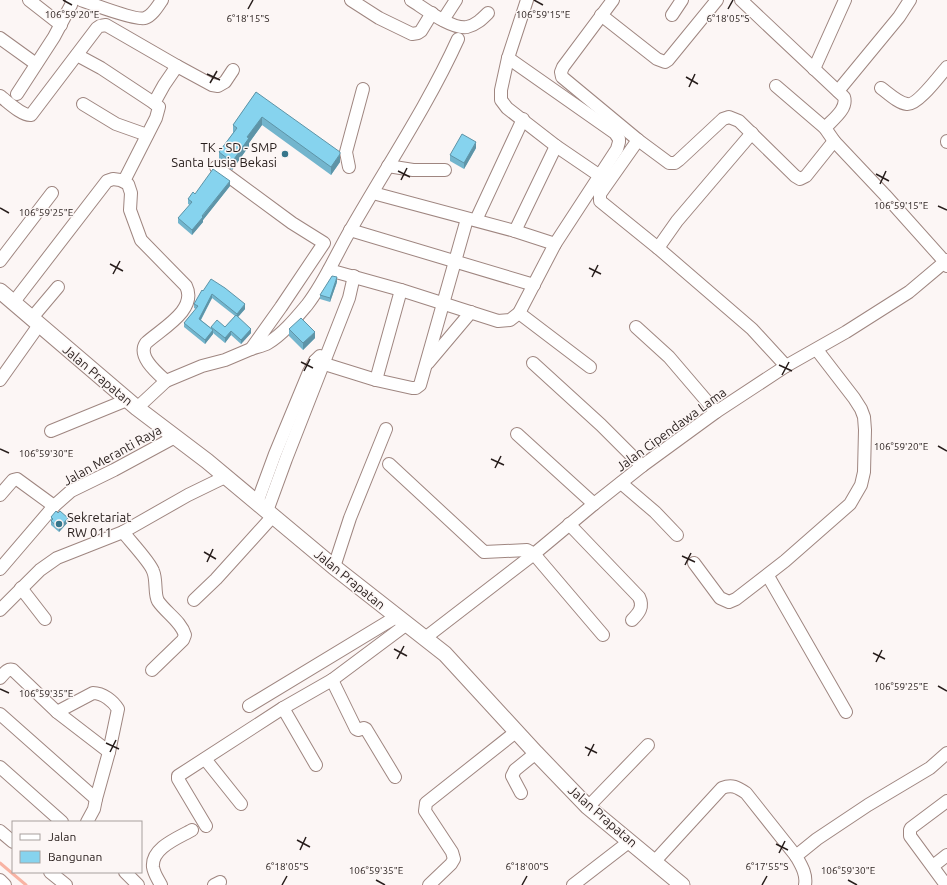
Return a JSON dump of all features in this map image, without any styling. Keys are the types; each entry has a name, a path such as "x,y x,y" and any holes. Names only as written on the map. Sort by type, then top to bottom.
{"main road":[{"name":"Jalan Prapatan","path":"0,291 132,404 266,510 401,621 445,654 588,807 655,861 682,885"}],"street":[{"path":"29,0 61,24"},
{"path":"17,94 51,43 71,5 72,0"},
{"path":"81,0 125,15 142,19 149,15 162,0"},
{"path":"351,0 379,18 412,34 420,31 432,13"},
{"path":"411,0 443,20 462,27 468,27 481,20 488,13"},
{"path":"443,20 456,0"},
{"path":"527,0 508,58 501,90 501,100 507,108 556,146 600,176"},
{"path":"613,0 563,67 561,70 561,76 638,140 670,163 673,164 679,160 727,117 731,117 739,121 796,176 800,178 806,176 834,141"},
{"path":"672,15 682,0"},
{"path":"602,15 657,59 665,62 717,0"},
{"path":"741,0 838,91 845,100 844,107 824,128"},
{"path":"814,69 845,0"},
{"path":"838,91 899,16 910,0"},
{"path":"0,96 22,114 27,116 31,115 97,28 106,25 177,66 216,86 222,84 233,70"},
{"path":"0,38 36,64"},
{"path":"51,431 132,404 166,381 202,366 225,360 268,343 287,327 308,304 329,270 350,230 446,66 458,39"},
{"path":"77,55 101,68 159,107 159,110 124,181"},
{"path":"329,270 401,290 498,321 510,320 519,313 555,244 617,149 619,142 617,136 508,58"},
{"path":"154,103 177,66"},
{"path":"881,88 900,102 912,104 947,67"},
{"path":"776,86 824,128 834,141 885,194 946,263"},
{"path":"349,167 346,152 363,89"},
{"path":"83,104 116,124 147,135"},
{"path":"319,363 376,380 416,388 421,383 455,262 472,219 523,119"},
{"path":"658,248 677,221 752,133"},
{"path":"638,140 600,194 599,199 752,329 786,366"},
{"path":"515,231 556,146"},
{"path":"388,166 413,170 445,170"},
{"path":"216,167 292,223 324,243 251,349"},
{"path":"13,303 107,181 113,179 124,181 128,184 131,190 130,210 141,240 186,286 188,290 185,310 146,343 143,349 144,355 166,381"},
{"path":"373,192 515,231 555,244"},
{"path":"0,261 52,193"},
{"path":"350,230 534,285"},
{"name":"Jalan Cipendawa Lama","path":"425,638 534,554 642,466 716,412 786,366 817,350 909,292 946,263"},
{"path":"194,600 216,579 266,510 291,430 319,363 330,346 349,298 354,276"},
{"path":"0,380 58,287"},
{"path":"376,380 401,290"},
{"path":"426,366 471,312"},
{"path":"519,313 590,367"},
{"path":"636,327 669,357 716,412"},
{"path":"694,563 720,598 729,602 741,596 785,562 850,504 861,485 864,451 864,417 854,398 817,350"},
{"path":"533,363 601,425 642,466"},
{"path":"334,567 350,518 386,429"},
{"path":"517,434 594,504"},
{"name":"Jalan Meranti Raya","path":"0,569 54,506 71,491 175,437"},
{"path":"389,464 484,552 527,550 534,554 603,635"},
{"path":"0,610 40,570 57,558 123,532 188,495 225,477"},
{"path":"0,494 13,480 17,479 54,506"},
{"path":"621,483 655,512 677,535"},
{"path":"569,524 638,597 641,603 640,612 632,620"},
{"path":"123,532 153,568 156,578 157,598 185,635 183,640 152,670"},
{"path":"768,576 846,712"},
{"path":"21,588 45,619"},
{"path":"206,826 188,797 178,778 179,775 283,708 332,680 401,621"},
{"path":"249,706 401,621"},
{"path":"0,678 7,670 13,670 57,712 109,752"},
{"path":"332,680 356,729 366,729 394,777"},
{"path":"57,712 94,693 103,695 118,708 109,752 94,809 88,821"},
{"path":"283,708 316,765"},
{"path":"0,714 96,799"},
{"path":"429,885 451,864 454,859 452,852 426,811 426,803 517,731"},
{"path":"588,807 648,745"},
{"path":"521,793 512,776 513,773 536,753"},
{"path":"796,856 817,839 868,805 930,768 947,753"},
{"path":"205,759 241,804"},
{"path":"0,767 61,821"},
{"path":"655,861 722,788 728,786 737,787 746,793 796,856 805,872 805,885"},
{"path":"946,885 910,836 910,830 947,801"},
{"path":"160,885 153,865 156,854 165,846 192,830"},
{"path":"0,831 12,841"},
{"path":"573,885 630,841"},
{"path":"933,866 947,855"},
{"path":"51,873 66,885"},
{"path":"126,873 138,885"},
{"path":"0,880 6,885"}],"building":[{"path":"256,92 340,152 331,167 262,117 247,137 249,138 232,162 219,152 237,128 233,125"},
{"path":"462,134 476,142 464,163 450,155"},
{"path":"213,169 230,181 192,230 178,218 192,202 188,199 193,192 195,194"},
{"path":"332,276 337,277 330,298 320,295"},
{"path":"211,279 245,304 237,314 212,294 199,319 213,330 205,340 184,323 198,306 194,304 202,290 203,291"},
{"path":"236,315 251,329 241,340 231,331 225,338 211,327 217,320 225,327"},
{"path":"301,318 315,332 303,343 289,329"},
{"name":"Sekretariat RW 011","path":"56,511 58,513 60,511 68,518 59,528 51,521 53,519 51,517"}],"waterway":[{"path":"0,863 26,885"}],"place":[{"name":"TK - SD - SMP Santa Lusia Bekasi","path":"285,154"},
{"name":"Sekretariat RW 011","path":"59,524"}]}
